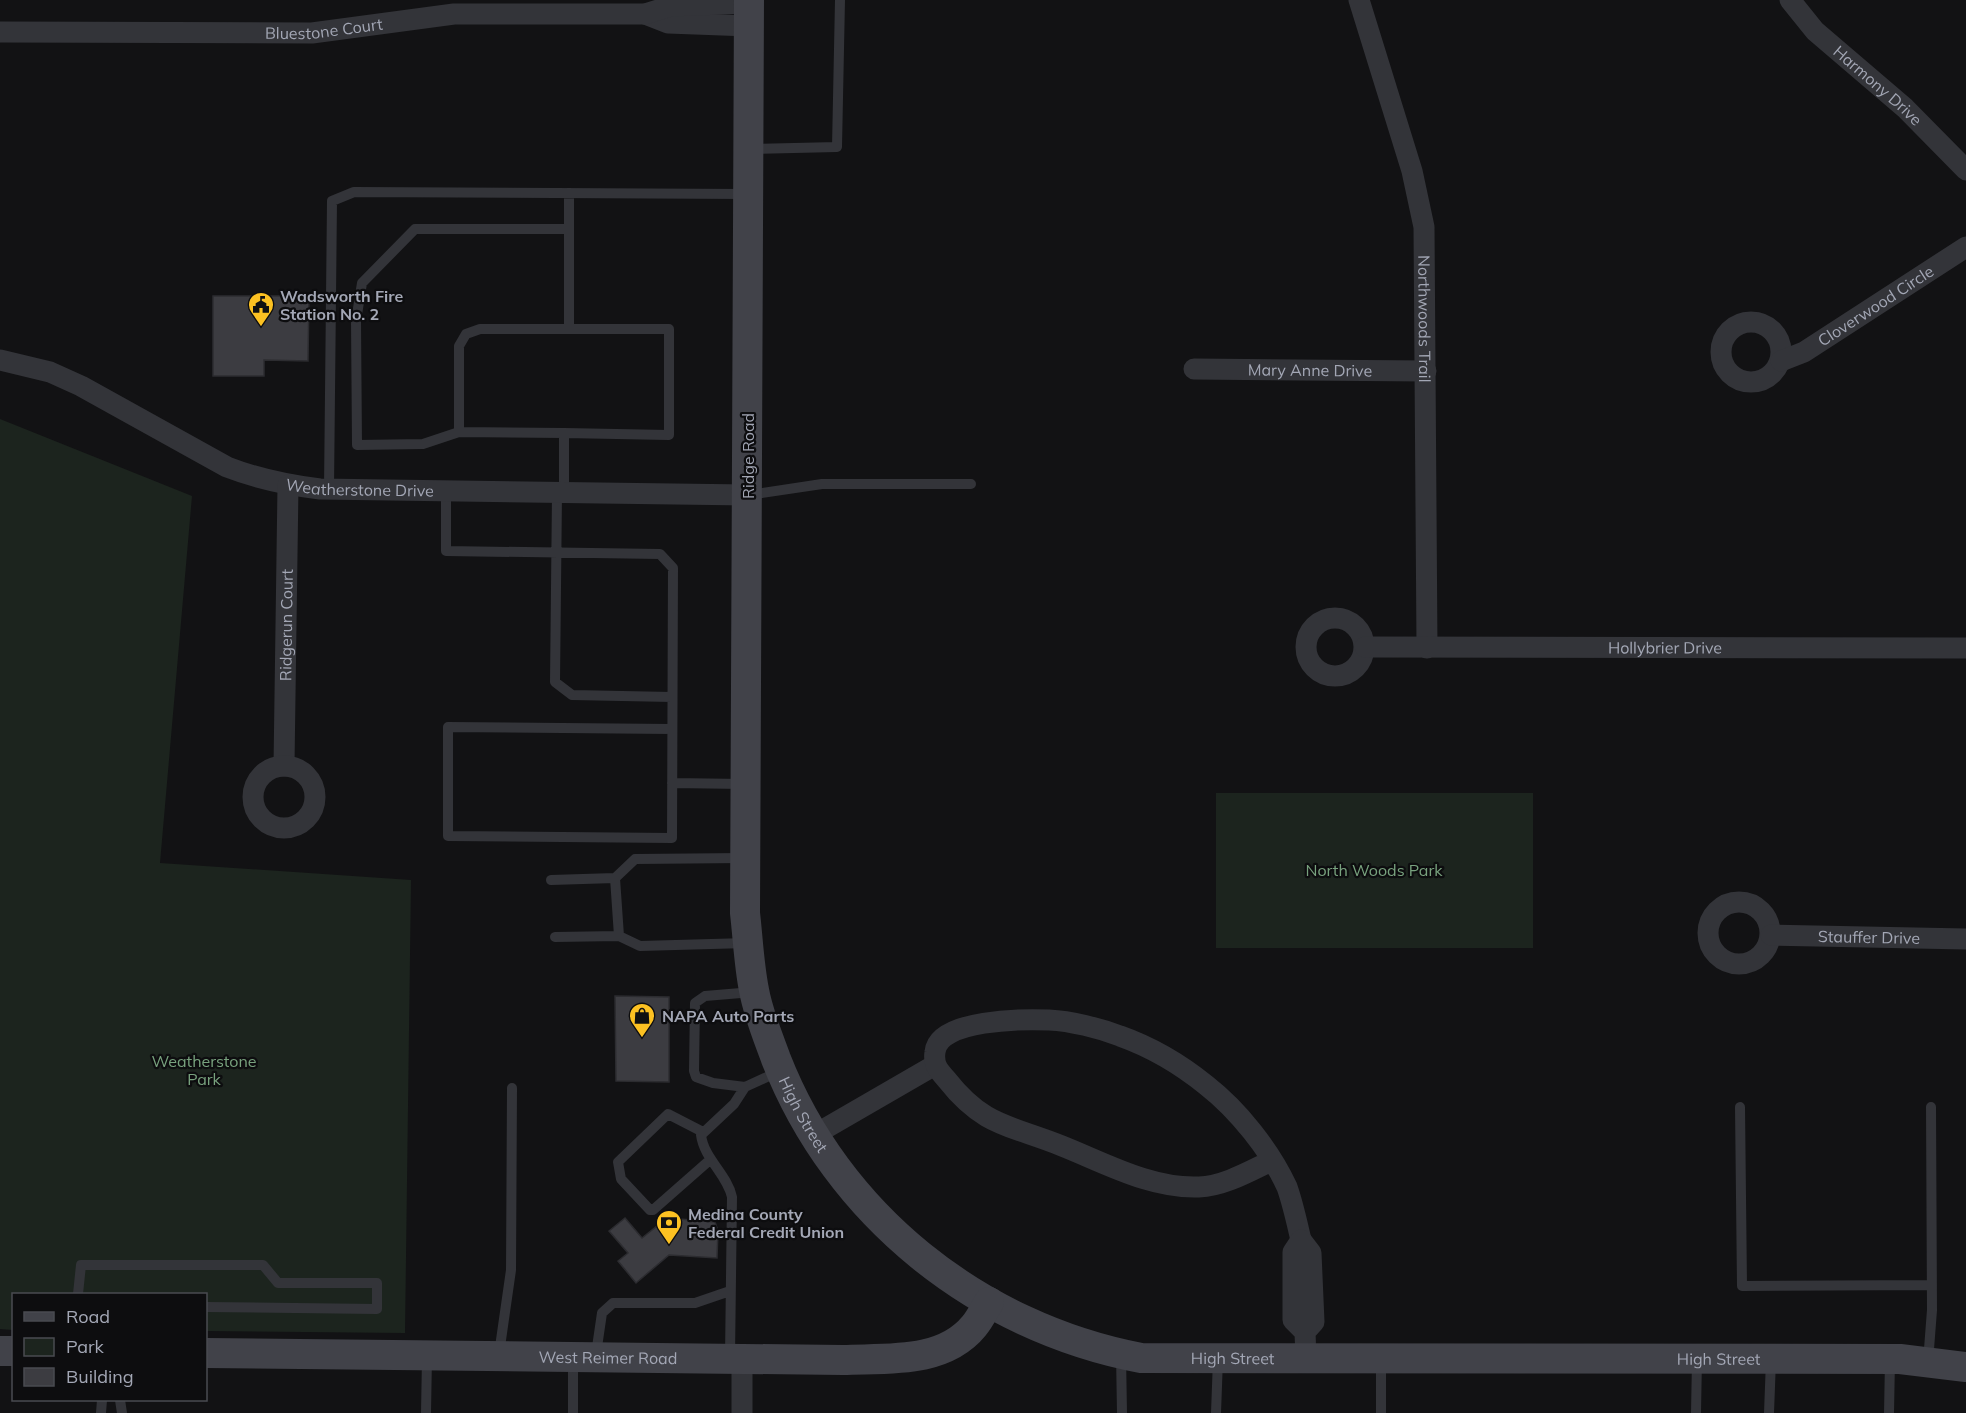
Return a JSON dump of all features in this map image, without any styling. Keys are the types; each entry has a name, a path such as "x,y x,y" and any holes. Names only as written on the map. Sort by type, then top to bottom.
{"main road":[{"name":"Ridge Road","path":"745,913 749,10"},
{"name":"High Street","path":"745,913 754,992 781,1071 814,1136 864,1203 898,1238 936,1269 989,1302 1056,1335 1141,1358 1218,1359 1305,1345 1381,1359 1890,1359 1966,1367"},
{"name":"West Reimer Road","path":"207,1353 843,1360 904,1358 932,1353 956,1342 974,1326 989,1302"}],"street":[{"name":"Northwoods Trail","path":"1359,0 1412,171 1424,227 1427,648"},
{"name":"Harmony Drive","path":"1790,0 1815,31 1905,108 1966,170"},
{"name":"Bluestone Court","path":"0,32 312,33 454,14 645,14 668,23 749,10"},
{"name":"Cloverwood Circle","path":"1781,361 1804,352 1966,247"},
{"name":"Weatherstone Drive","path":"0,360 50,372 227,467 255,478 288,485 329,489 748,495"},
{"name":"Mary Anne Drive","path":"1194,369 1426,371"},
{"name":"Ridgerun Court","path":"284,766 288,485"},
{"name":"Hollybrier Drive","path":"1365,647 1966,648"},
{"name":"Stauffer Drive","path":"1771,935 1966,939"},
{"path":"1271,1161 1239,1177 1201,1187 1162,1185 1049,1140 996,1123 964,1102 935,1065 934,1050 947,1033 971,1026 1051,1020 1118,1035 1157,1052 1207,1085 1234,1110 1271,1161 1287,1188 1301,1240 1311,1253 1314,1322 1305,1345"},
{"path":"814,1136 935,1065"},
{"path":"736,1358 742,1413"}],"lane":[{"path":"748,149 837,147 840,0"},
{"path":"329,489 332,201 354,192 748,194"},
{"path":"569,193 569,329"},
{"path":"459,432 459,346 466,334 480,329 669,329 669,435 459,432 423,444 357,445 357,321 362,283 415,230 569,229"},
{"path":"564,433 557,553 555,682 572,695 672,697"},
{"path":"748,495 822,484 970,484"},
{"path":"446,491 446,551 660,554 673,568 672,838 448,836 448,727 672,729"},
{"path":"672,783 746,784"},
{"path":"551,880 615,878 635,859 746,858"},
{"path":"615,878 619,936"},
{"path":"555,937 619,936 640,946 748,943"},
{"path":"754,992 705,996 699,998 695,1003 694,1071 696,1077 713,1083 745,1087 781,1071"},
{"path":"736,1358 730,1291 732,1197 728,1182 711,1159 703,1143 703,1132 729,1110 745,1087"},
{"path":"499,1355 511,1270 512,1088"},
{"path":"1740,1107 1742,1286 1932,1285"},
{"path":"1928,1362 1932,1285 1931,1107"},
{"path":"703,1132 668,1114 618,1162 618,1173 650,1210 653,1210 711,1159"},
{"path":"78,1293 81,1265 263,1265 278,1283 377,1282 377,1309 207,1307"},
{"path":"573,1413 585,1356 602,1313 614,1302 695,1303 730,1291"},
{"path":"426,1413 427,1354"},
{"path":"1121,1354 1122,1413"},
{"path":"1216,1413 1218,1359"},
{"path":"1381,1359 1381,1413"},
{"path":"1696,1413 1697,1359"},
{"path":"1769,1413 1771,1359"},
{"path":"1889,1413 1890,1359"}],"green space":[{"name":"Weatherstone Park","path":"0,419 192,496 160,863 411,880 405,1333 207,1331 207,1293 12,1293 12,1330 0,1329"},
{"name":"North Woods Park","path":"1216,793 1533,793 1533,948 1216,948"}],"building":[{"name":"Wadsworth Fire Station No. 2","path":"213,296 309,296 308,361 264,360 264,376 213,376"},
{"name":"NAPA Auto Parts","path":"615,996 669,997 669,1082 616,1081"},
{"name":"Medina County Federal Credit Union","path":"625,1218 642,1238 657,1226 667,1226 668,1218 715,1222 718,1231 717,1258 669,1255 636,1283 618,1261 628,1253 609,1231"}],"place":[{"name":"Wadsworth Fire Station No. 2","path":"261,328"},
{"name":"NAPA Auto Parts","path":"642,1039"},
{"name":"Medina County Federal Credit Union","path":"669,1246"}]}
